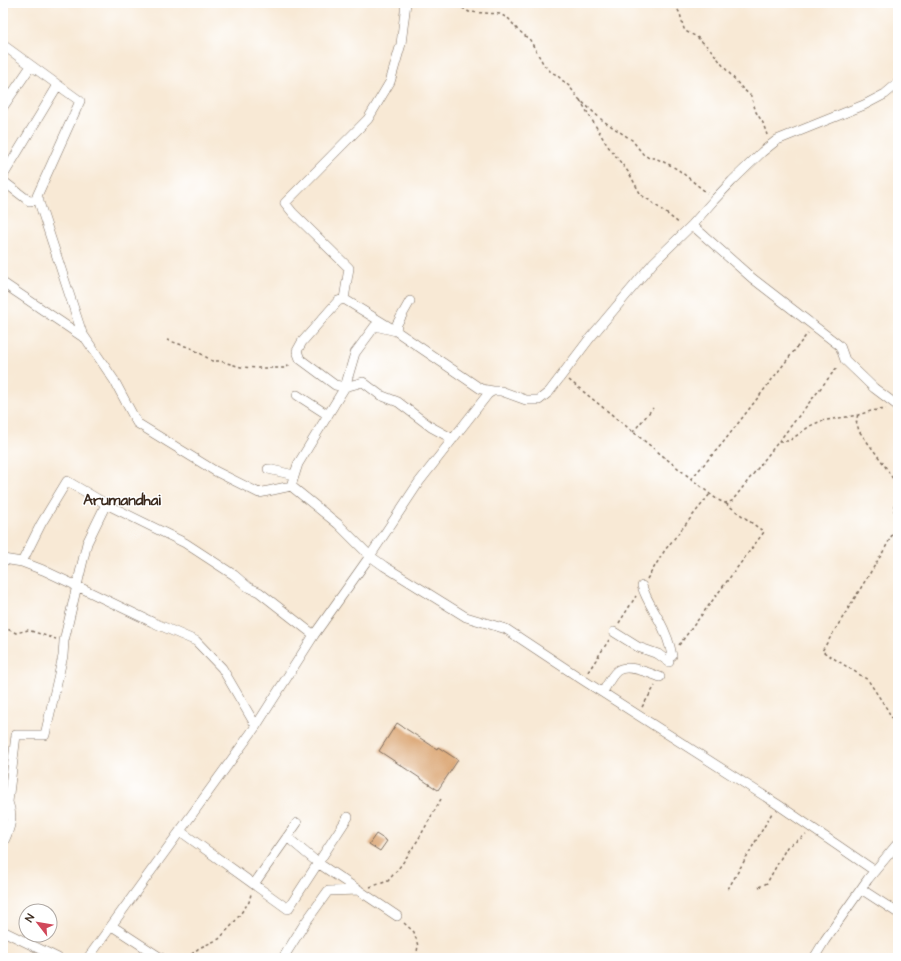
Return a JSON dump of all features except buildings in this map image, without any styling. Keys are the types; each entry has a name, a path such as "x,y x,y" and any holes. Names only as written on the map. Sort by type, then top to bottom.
{"street":[{"path":"344,299 349,268 293,213 285,203 368,119 390,82 401,44 406,3"},
{"path":"3,45 80,101 37,196 82,333 114,380 137,423 215,470 259,493 291,486"},
{"path":"3,107 31,66"},
{"path":"344,299 396,331 481,389 501,391 526,400 539,400 549,392 590,338 654,262 692,225 714,200 757,157 777,140 864,106 885,94 898,84"},
{"path":"3,176 58,85"},
{"path":"3,181 29,201 39,200"},
{"path":"692,225 752,278 840,346 845,360 874,388 898,406"},
{"path":"3,283 85,338"},
{"path":"344,299 338,302 302,342 297,351 300,359 335,385 345,387 363,382 380,395 398,402 431,427 453,439"},
{"path":"396,331 397,324 410,301"},
{"path":"291,486 298,464 345,387 355,353 375,326 396,331"},
{"path":"88,958 256,726 314,635 370,556 419,482 488,394 493,391"},
{"path":"297,395 328,415"},
{"path":"268,468 294,475"},
{"path":"22,562 40,524 67,480 106,504 191,547 234,575 248,587 258,592 314,635"},
{"path":"291,486 338,524 370,556 384,566 466,617 506,629 777,804 875,871"},
{"path":"3,843 11,823 11,810 8,802 16,735 45,735 63,656 64,642 87,543 106,504"},
{"path":"3,559 22,562 43,570 152,622 196,641 222,668 256,726"},
{"path":"642,586 666,634 670,659"},
{"path":"614,632 638,647 670,659"},
{"path":"603,692 618,670 629,668 642,670 660,677"},
{"path":"180,831 288,909 348,818"},
{"path":"254,884 297,823"},
{"path":"287,837 318,863 397,916"},
{"path":"814,958 861,889 898,843"},
{"path":"861,889 898,913"},
{"path":"283,958 305,923 328,891 359,890"},
{"path":"112,926 161,958"},
{"path":"3,931 58,958"}],"path":[{"path":"459,3 461,7 469,12 500,14 509,19 517,29 530,40 544,65 569,86 579,99 607,145 629,173 641,196 650,200 682,226 692,225"},
{"path":"668,3 676,7 679,11 685,31 697,37 712,51 738,83 751,96 756,112 763,123 771,145"},
{"path":"579,99 602,120 632,140 649,158 655,158 680,171 714,200"},
{"path":"691,479 722,444 814,326"},
{"path":"167,340 191,348 212,361 220,361 241,366 258,368 284,368 300,359"},
{"path":"725,504 732,501 837,367 845,360"},
{"path":"563,375 710,494 764,532 681,641 670,659"},
{"path":"779,441 789,442 810,426 821,421 898,406"},
{"path":"634,432 654,408"},
{"path":"858,415 856,420 859,432 898,487"},
{"path":"898,499 893,506 893,511 898,518"},
{"path":"898,524 883,552 822,651 868,680 898,729"},
{"path":"3,627 16,634 28,630 64,642"},
{"path":"637,714 660,677"},
{"path":"359,890 388,881 402,864 418,840 441,799"},
{"path":"728,889 777,804"},
{"path":"759,887 766,883 787,847 814,829"},
{"path":"187,958 199,948 219,939 233,924 249,902 254,884"},
{"path":"397,916 414,932 418,946 416,958"},
{"path":"709,958 712,954"}],"district":[{"name":"Arumandhai","path":"122,500"}]}
